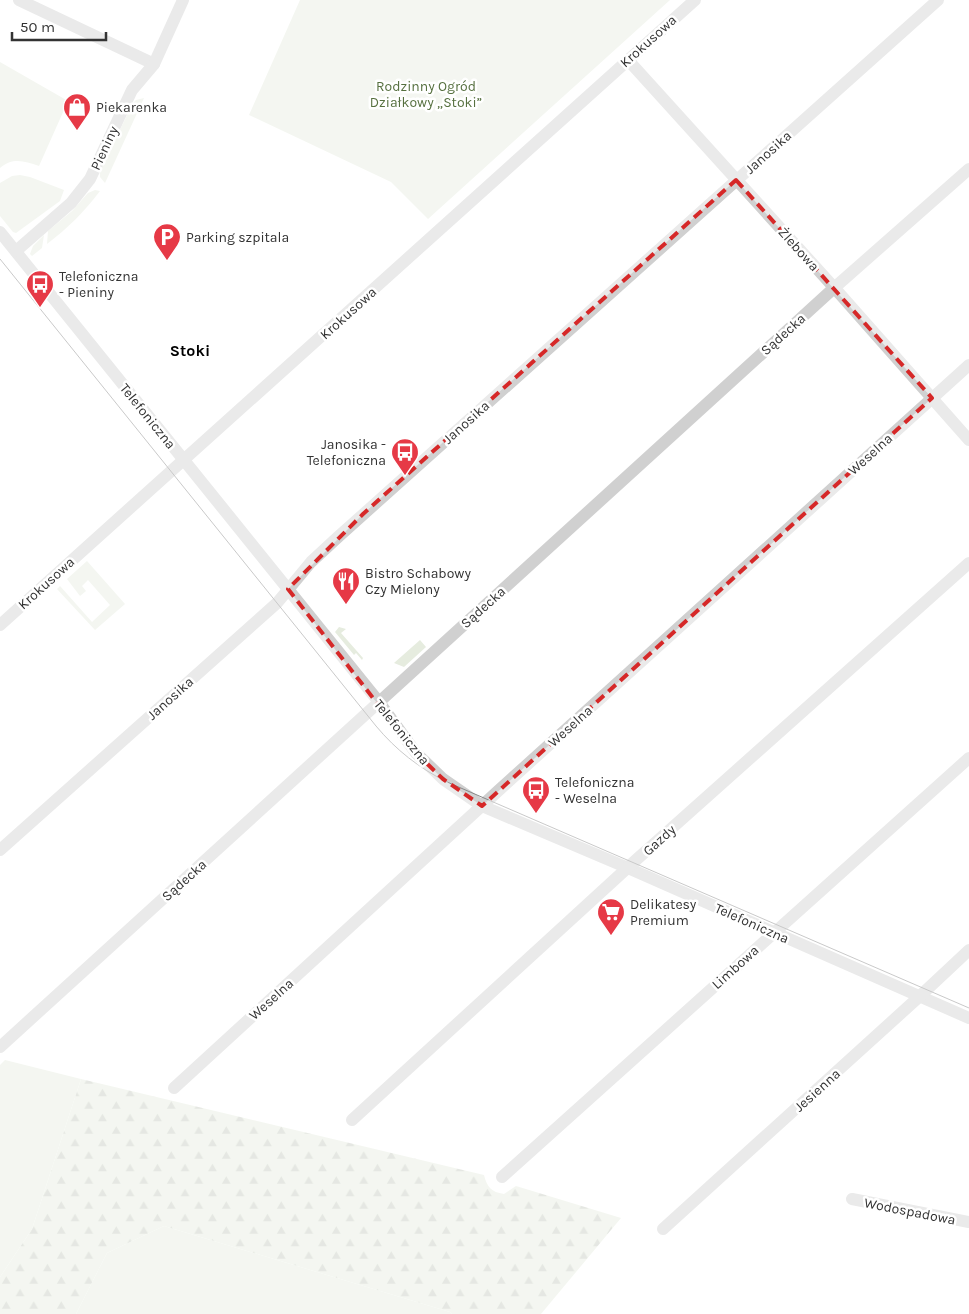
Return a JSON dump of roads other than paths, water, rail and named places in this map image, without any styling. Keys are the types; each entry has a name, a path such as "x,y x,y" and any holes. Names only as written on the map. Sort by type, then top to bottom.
{"street":[{"path":"19,0 154,64"},
{"name":"Pieniny","path":"16,251 71,204 81,192 97,165 132,90 154,64 183,0"},
{"name":"Krokusowa","path":"0,625 695,0"},
{"name":"Janosika","path":"0,850 272,607 311,562 338,537 938,0"},
{"name":"Żlebowa","path":"628,60 969,440"},
{"name":"Sądecka","path":"0,1047 834,288 969,169"},
{"name":"Telefoniczna","path":"0,232 288,589 416,753 443,779 482,806 969,1018"},
{"name":"Weselna","path":"174,1088 969,365"},
{"name":"Gazdy","path":"352,1120 628,868 969,563"},
{"name":"Limbowa","path":"502,1177 969,758"},
{"name":"Jesienna","path":"663,1229 969,950"},
{"name":"Wodospadowa","path":"852,1199 969,1222"}],"tram line":[{"path":"0,259 376,726 408,758 447,782 969,1008"}],"place":[{"name":"Piekarenka","path":"77,131"},
{"name":"Parking szpitala","path":"167,261"},
{"name":"Telefoniczna - Pieniny","path":"40,308"},
{"name":"Janosika - Telefoniczna","path":"405,476"},
{"name":"Bistro Schabowy Czy Mielony","path":"346,605"},
{"name":"Telefoniczna - Weselna","path":"536,814"},
{"name":"Delikatesy Premium","path":"611,936"}],"district":[{"name":"Stoki","path":"190,350"}],"park label":[{"name":"Rodzinny Ogród Działkowy „Stoki”","path":"426,94"}]}
